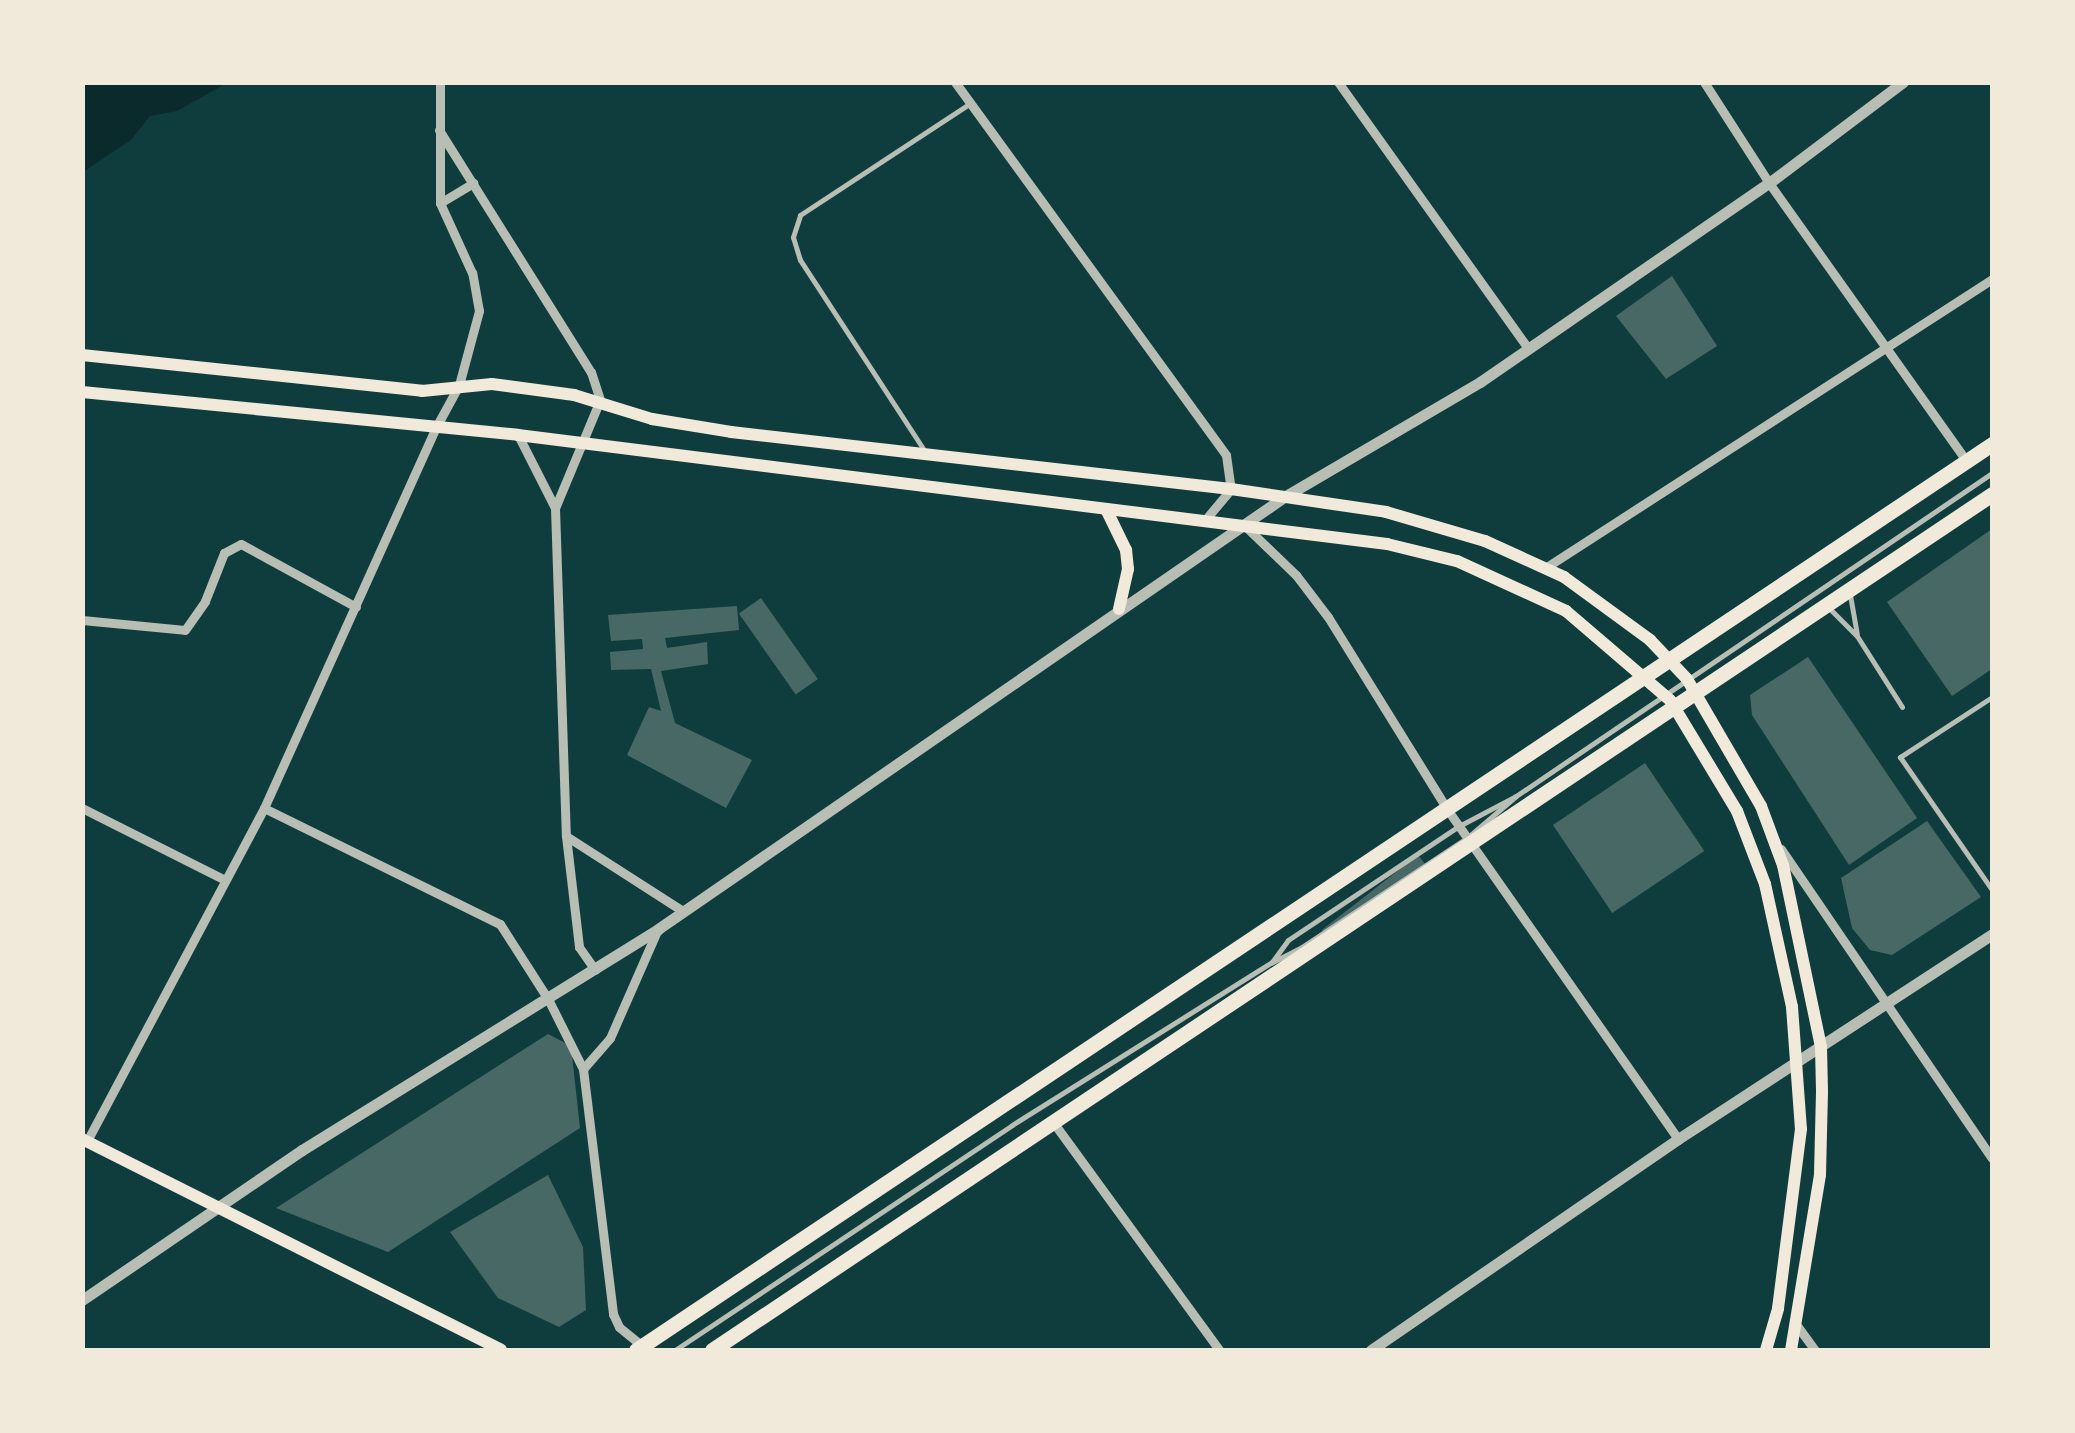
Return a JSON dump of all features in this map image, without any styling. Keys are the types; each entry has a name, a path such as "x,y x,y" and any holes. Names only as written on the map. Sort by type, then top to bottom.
{"main road":[{"path":"82,355 422,391 492,384 600,400 668,422 1231,489 1386,512 1485,541 1545,568 1613,610 1691,684 1755,794 1776,842 1821,1047 1820,1175 1791,1350"},
{"path":"82,392 518,435 1387,544 1457,561 1566,611 1669,699 1737,811 1756,854 1792,1006 1801,1128 1778,1309 1766,1350"},
{"path":"642,1348 1992,444"},
{"path":"712,1350 1470,840 1691,684 1826,605 1992,494"},
{"path":"1106,509 1126,550 1128,568 1120,608"},
{"path":"84,1140 501,1350"}],"street":[{"path":"84,1140 264,808 435,429 459,385 479,311 472,274 440,203 440,82"},
{"path":"955,82 1226,455 1231,489 1205,520"},
{"path":"1338,82 1528,348"},
{"path":"1704,82 1768,183 1967,462"},
{"path":"82,1300 302,1150 658,929 1263,510 1480,382 1768,183 1902,82"},
{"path":"437,128 591,372 600,400 555,508"},
{"path":"440,203 472,184"},
{"path":"1545,568 1992,279"},
{"path":"518,435 555,508 566,836 579,948 595,970"},
{"path":"1243,524 1296,575 1328,618 1447,809 1678,1139"},
{"path":"82,620 185,630 204,600 224,552 241,544 356,606"},
{"path":"82,808 224,879"},
{"path":"264,808 500,924 548,999 584,1069 613,1314 618,1327 642,1348"},
{"path":"566,836 683,911"},
{"path":"1776,842 1992,1158"},
{"path":"584,1069 610,1038 658,929"},
{"path":"1371,1350 1678,1139 1796,1066 1992,934"},
{"path":"1052,1121 1219,1350"},
{"path":"1798,1326 1815,1350"}],"lane":[{"path":"927,454 800,260 793,237 800,215 969,104"},
{"path":"1691,684 1992,473"},
{"path":"1849,590 1857,636"},
{"path":"1826,605 1857,636 1902,707"},
{"path":"1992,696 1900,757 1992,890"},
{"path":"1272,962 1288,940 1459,826 1516,796 1669,699"},
{"path":"675,1350 1012,1125 1470,840 1516,796"}],"water":[{"path":"83,82 227,83 177,111 150,116 131,140 83,172"}],"building":[{"path":"1672,276 1717,346 1666,379 1616,316"},
{"path":"1992,529 1992,669 1952,696 1887,602"},
{"path":"761,598 818,679 796,695 739,613"},
{"path":"737,606 739,630 665,638 667,648 707,642 708,664 661,671 675,723 752,760 726,808 627,755 649,707 661,711 651,669 611,670 610,652 643,649 642,639 611,641 608,615"},
{"path":"1808,657 1917,818 1849,865 1752,715 1750,695"},
{"path":"1645,763 1704,851 1612,913 1553,825"},
{"path":"1927,821 1981,897 1892,955 1870,950 1852,928 1841,878"},
{"path":"1418,855 1425,864 1329,939 1322,930"},
{"path":"548,1034 571,1046 580,1128 388,1252 276,1208"},
{"path":"548,1175 583,1247 586,1310 559,1327 498,1298 450,1232"}]}
